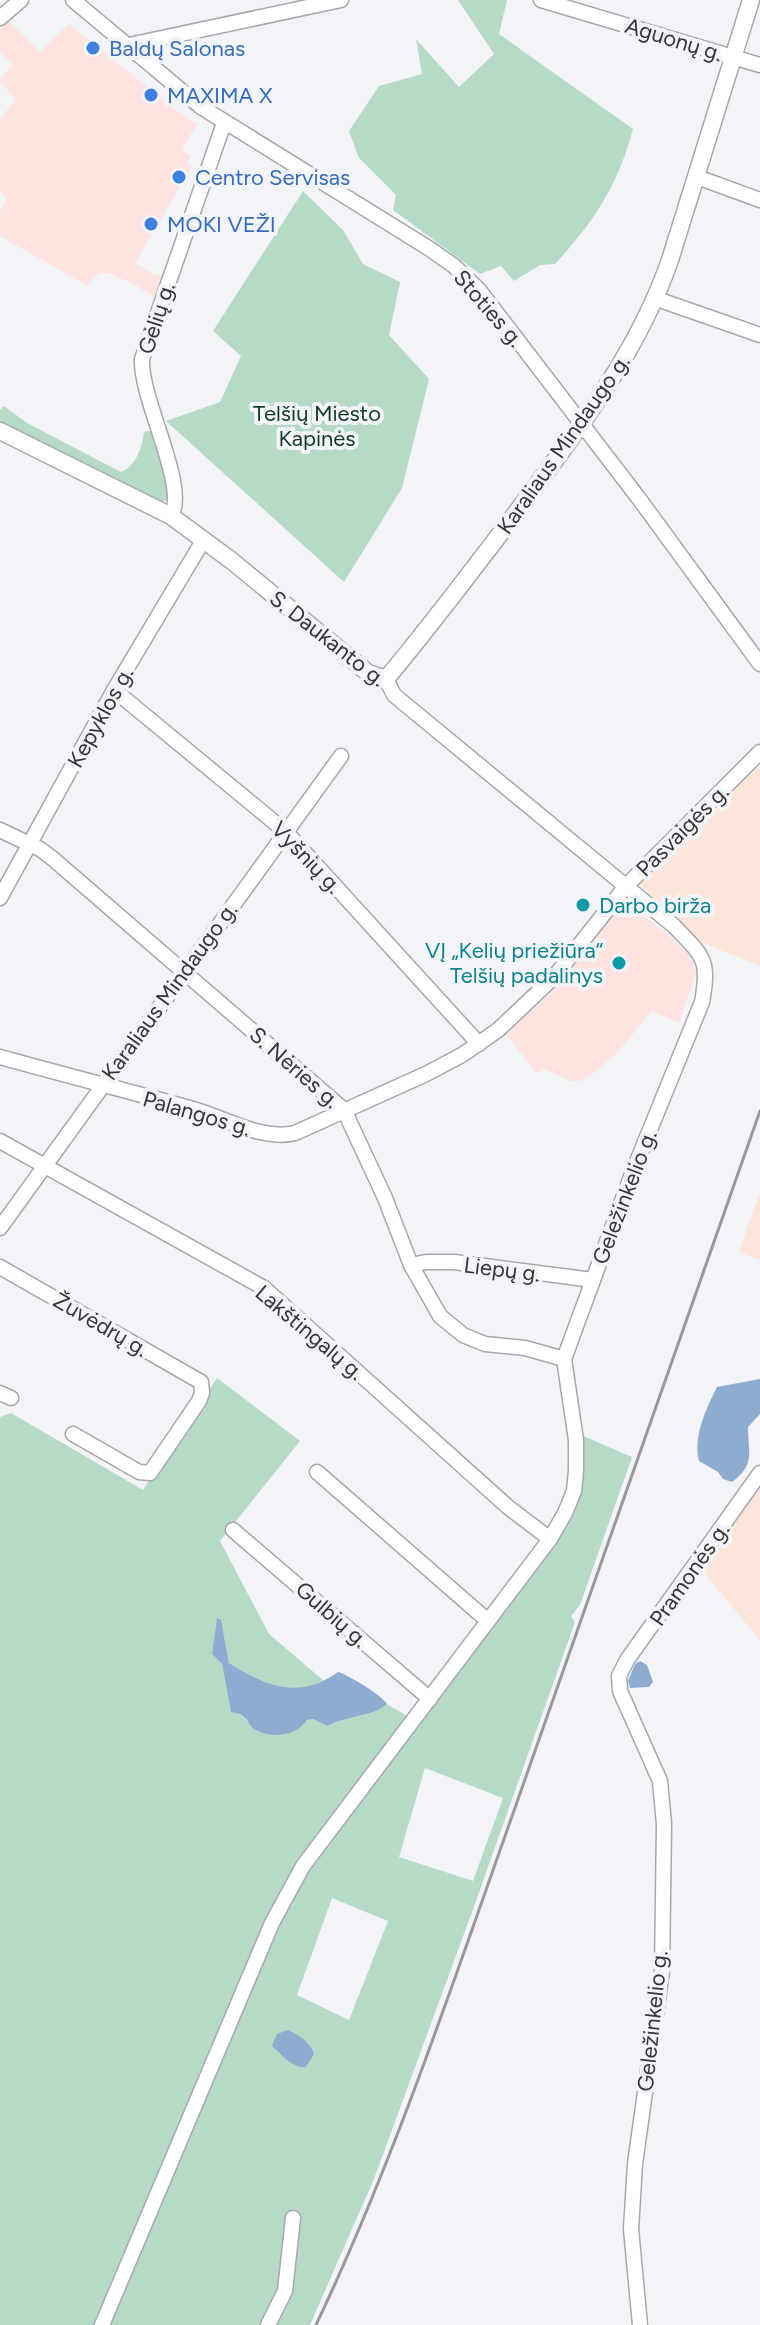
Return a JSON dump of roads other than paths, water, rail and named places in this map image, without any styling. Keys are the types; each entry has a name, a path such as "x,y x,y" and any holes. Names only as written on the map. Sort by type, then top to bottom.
{"main road":[{"name":"Karaliaus Mindaugo g.","path":"386,679 582,424 621,365 657,299 751,0"},
{"name":"S. Daukanto g.","path":"0,431 171,516 204,539 368,673 386,679"}],"street":[{"path":"0,18 21,0"},
{"name":"Stoties g.","path":"73,0 201,107 430,249 479,290 760,664"},
{"path":"129,45 341,0"},
{"name":"Aguonų g.","path":"541,0 760,65"},
{"path":"158,69 154,52 162,39"},
{"name":"Gėlių g.","path":"171,516 177,498 145,390 142,359 224,123"},
{"path":"697,177 760,200"},
{"path":"657,299 760,335"},
{"name":"Kepyklos g.","path":"0,898 114,690 204,539"},
{"name":"S. Daukanto g.","path":"386,679 394,695 626,886"},
{"name":"Vyšnių g.","path":"114,690 285,831 479,1044"},
{"name":"Pasvaigės g.","path":"344,1110 426,1074 479,1044 536,997 626,886 760,752"},
{"name":"Karaliaus Mindaugo g.","path":"0,1228 341,756"},
{"name":"S. Nėries g.","path":"0,830 52,858 344,1110 385,1198 411,1265 440,1316 463,1335 485,1344 525,1348 564,1359"},
{"name":"Geležinkelio g.","path":"102,2325 272,1923 303,1866 550,1539 574,1491 576,1440 564,1359 702,1002 707,974 704,962 691,943 626,886"},
{"name":"Palangos g.","path":"0,1057 194,1109 275,1136 295,1133 344,1110"},
{"name":"Lakštingalų g.","path":"0,1141 264,1288 508,1507 550,1539"},
{"name":"Liepų g.","path":"411,1265 454,1262 593,1280"},
{"name":"Žuvėdrų g.","path":"0,1267 201,1382 199,1401 150,1473 139,1472 73,1434"},
{"path":"317,1472 488,1621"},
{"name":"Pramonės g.","path":"619,1676 627,1660 760,1473"},
{"name":"Gulbių g.","path":"233,1530 430,1699"},
{"name":"Geležinkelio g.","path":"619,1676 625,1707 660,1781 664,1824 661,1982 635,2164 631,2229 640,2325"},
{"path":"268,2325 285,2291 293,2218"}],"water":[{"path":"760,1379 760,1414 748,1427 748,1464 732,1482 699,1461 698,1442 702,1423 717,1387"},
{"path":"217,1618 221,1620 229,1663 257,1678 270,1684 296,1688 324,1681 338,1672 364,1686 387,1704 376,1711 327,1726 313,1719 291,1733 270,1734 256,1730 242,1715 231,1712 222,1664 212,1654"},
{"path":"640,1661 647,1665 653,1682 649,1687 630,1688 628,1681 635,1664"},
{"path":"288,2030 304,2039 314,2054 306,2067 292,2064 272,2046 277,2034"}],"railway":[{"path":"316,2325 370,2202 419,2076 760,1111"}],"place":[{"name":"Baldų Salonas","path":"93,48"},
{"name":"MAXIMA X","path":"151,95"},
{"name":"Centro Servisas","path":"179,177"},
{"name":"MOKI VEŽI","path":"151,224"},
{"name":"Darbo birža","path":"583,905"},
{"name":"VĮ „Kelių priežiūra“ Telšių padalinys","path":"619,963"}],"park label":[{"name":"Telšių Miesto Kapinės","path":"317,426"}]}
